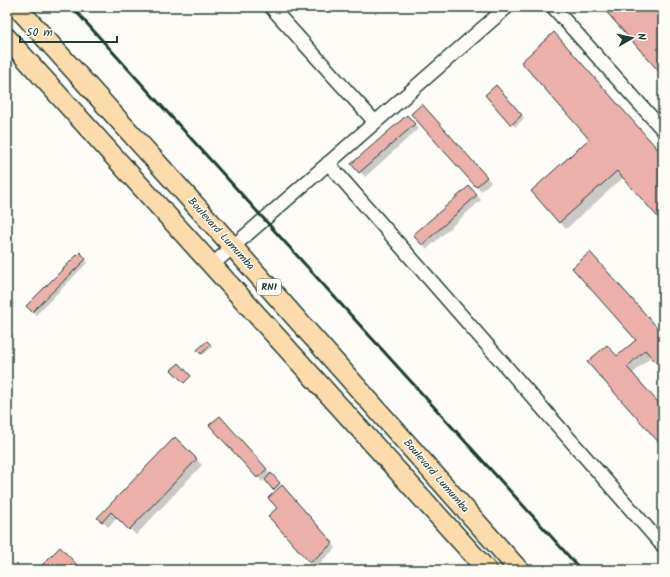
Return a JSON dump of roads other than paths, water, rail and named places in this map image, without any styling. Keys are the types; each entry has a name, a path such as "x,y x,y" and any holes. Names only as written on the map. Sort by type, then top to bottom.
{"highway":[{"name":"Boulevard Lumumba","path":"17,7 233,247 519,570"},
{"name":"RN1","path":"7,38 486,570"}],"lane":[{"path":"271,7 376,122"},
{"path":"212,264 507,7"},
{"path":"553,7 663,130"},
{"path":"328,163 663,546"}],"railway":[{"path":"72,7 581,570"}]}
